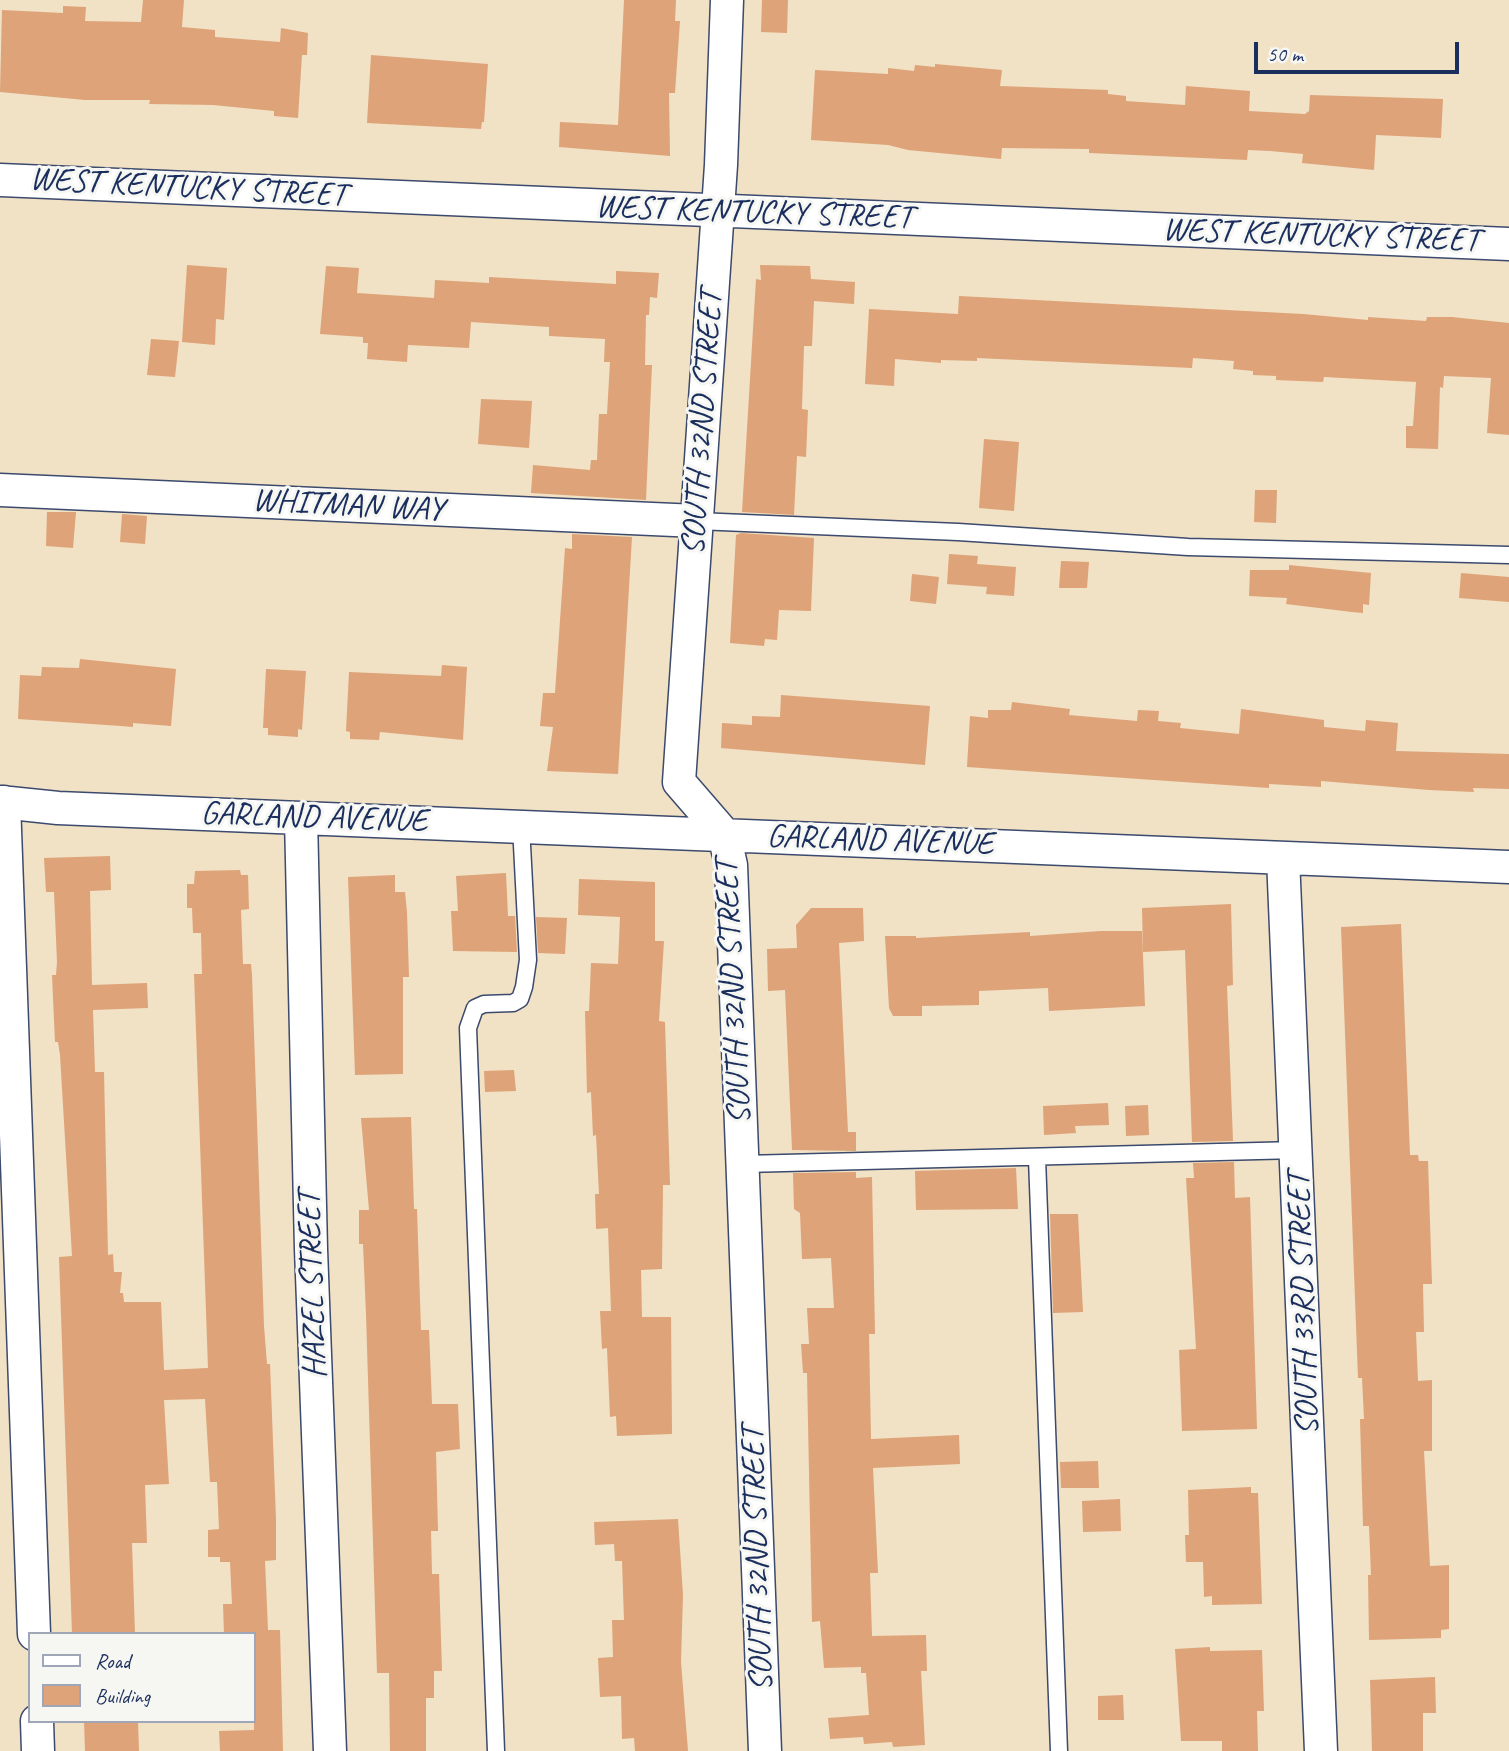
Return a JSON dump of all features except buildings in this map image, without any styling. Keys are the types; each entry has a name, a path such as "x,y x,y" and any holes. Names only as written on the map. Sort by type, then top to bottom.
{"street":[{"name":"SOUTH 32ND STREET","path":"727,0 717,212 679,782 724,834 731,865 765,1751"},
{"name":"WEST KENTUCKY STREET","path":"0,180 1509,244"},
{"name":"WHITMAN WAY","path":"0,490 697,521"},
{"name":"GARLAND AVENUE","path":"2,802 58,808 1509,867"},
{"path":"2,802 34,1632"},
{"name":"HAZEL STREET","path":"301,818 311,1249 330,1751"},
{"name":"SOUTH 33RD STREET","path":"1283,858 1298,1150 1321,1751"},
{"path":"37,1723 38,1751"}],"lane":[{"path":"697,521 958,532 1188,547 1509,555"},
{"path":"496,1751 468,1028 475,1008 484,1004 513,1003 520,999 524,987 528,960 522,826"},
{"path":"744,1164 1298,1150"},
{"path":"1037,1158 1059,1751"}]}
